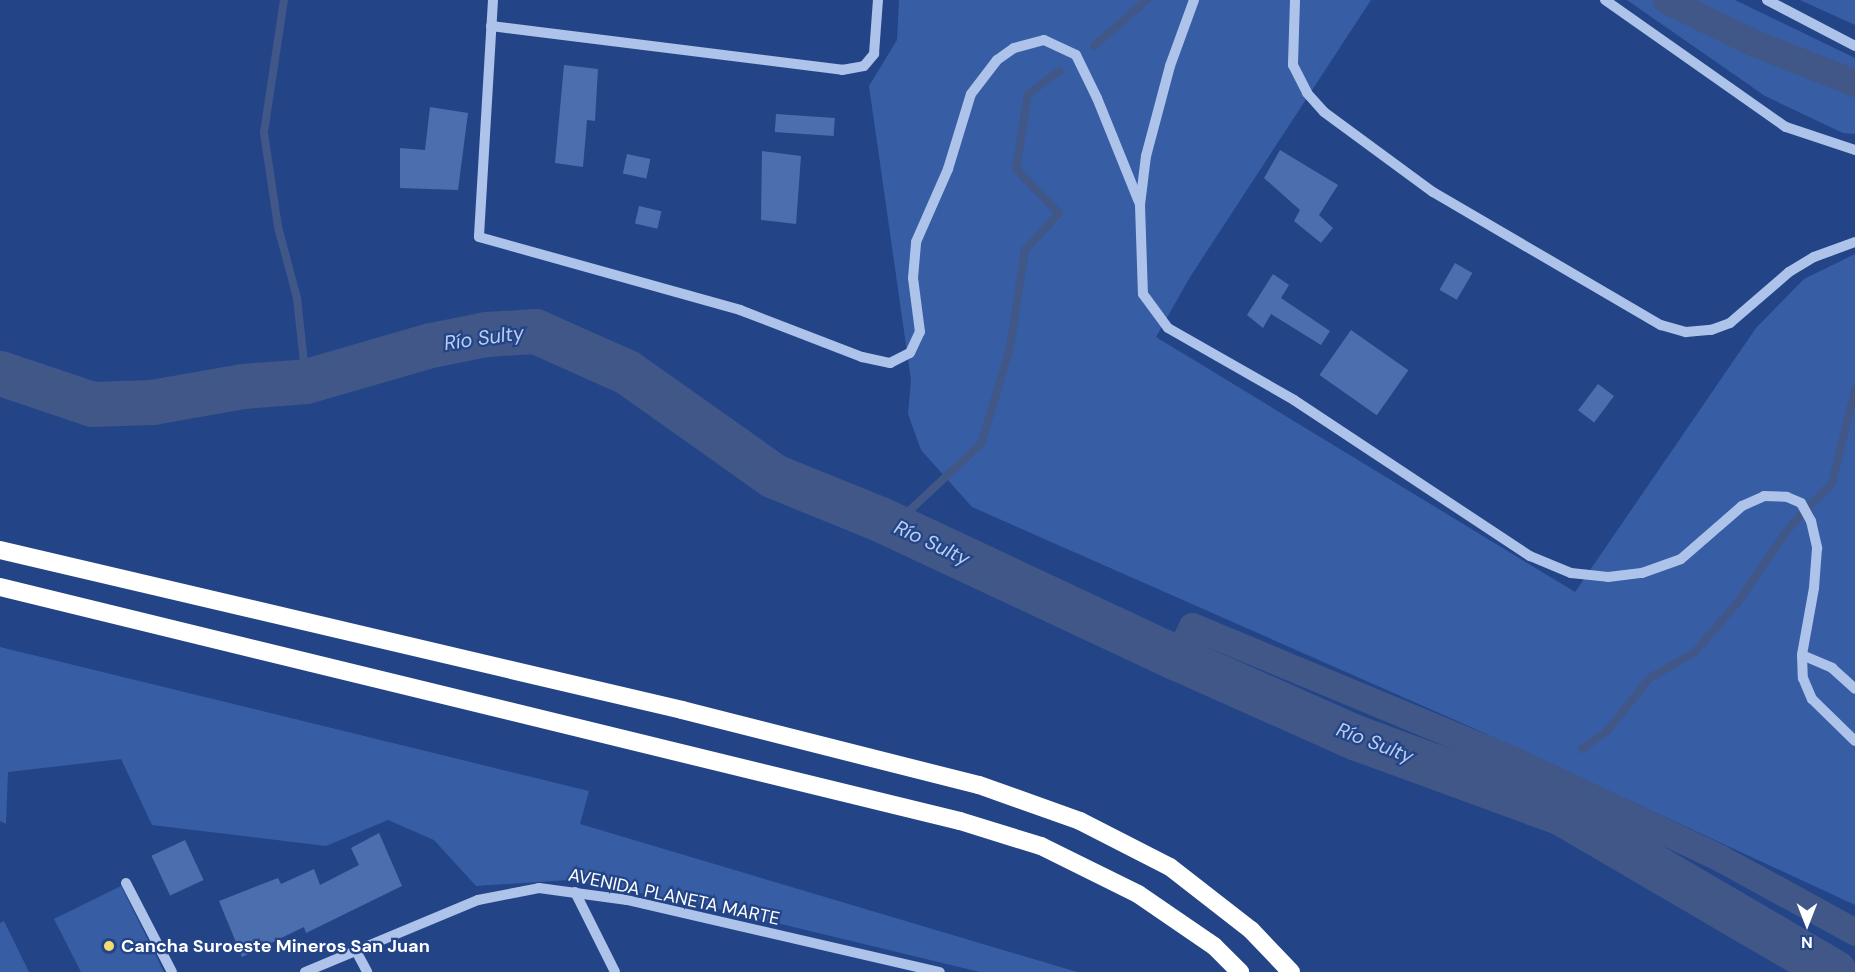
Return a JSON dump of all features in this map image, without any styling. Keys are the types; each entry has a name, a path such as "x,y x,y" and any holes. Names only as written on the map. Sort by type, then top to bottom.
{"highway":[{"path":"0,550 682,710 979,785 1080,821 1170,867 1251,930 1291,972"},
{"path":"0,587 960,821 1031,843 1138,894 1214,946 1240,972"}],"street":[{"path":"493,0 478,237 740,310 862,357 890,363 910,353 920,332 914,278 916,242 948,169 971,94 997,60 1014,48 1044,40 1076,55 1097,98 1140,205"},
{"path":"491,26 842,70 864,66 874,54 878,0"},
{"path":"1194,0 1170,66 1146,156 1140,205 1143,294 1168,328 1294,400 1530,556 1571,573 1608,577 1642,573 1681,559 1742,506 1764,496 1787,496 1801,503 1811,521 1817,548 1814,588 1802,655 1803,678 1812,699 1855,741"},
{"path":"1295,0 1293,65 1307,93 1323,112 1433,192 1661,325 1686,332 1711,330 1730,322 1789,272 1814,257 1855,242"},
{"path":"1605,0 1786,127 1855,150"},
{"path":"1767,0 1855,46"},
{"path":"1802,655 1832,668 1855,688"},
{"path":"126,883 172,972"},
{"name":"AVENIDA PLANETA MARTE","path":"305,972 355,949 478,900 539,888 576,892 940,972"},
{"path":"576,892 615,972"},
{"path":"355,949 367,972"}],"shaded area":[{"path":"899,0 1371,0 1190,277 1156,337 1575,592 1756,328 1804,279 1855,254 1855,905 1473,728 972,507 921,450 908,414 911,380 869,86 897,40"},
{"path":"1627,0 1735,0 1855,58 1855,134 1843,133 1765,96"},
{"path":"1800,0 1855,0 1855,25"},
{"path":"0,647 589,791 580,824 1077,972 980,972 685,901 568,880 476,886 434,840 388,820 326,846 152,825 121,759 8,772 6,824 0,821"},
{"name":"Cancha Suroeste Mineros San Juan","path":"121,886 164,972 81,972 54,919"},
{"path":"4,921 29,972 0,972 0,923"}],"building":[{"path":"564,65 598,69 595,121 587,120 583,167 555,163"},
{"path":"430,107 468,113 458,190 400,188 400,148 425,150"},
{"path":"776,114 835,118 834,136 775,132"},
{"path":"1280,150 1338,185 1319,215 1333,228 1321,243 1294,221 1300,210 1264,178"},
{"path":"762,151 801,156 796,224 761,220"},
{"path":"627,154 650,159 646,179 623,174"},
{"path":"639,206 661,211 657,229 635,224"},
{"path":"1455,263 1472,273 1457,300 1440,290"},
{"path":"1273,274 1289,285 1281,298 1330,331 1321,345 1271,314 1263,328 1247,315"},
{"path":"1351,330 1408,370 1377,415 1319,375"},
{"path":"1598,384 1614,396 1594,422 1578,410"},
{"path":"379,833 402,886 306,933 304,927 242,957 219,901 278,878 281,884 314,869 320,885 359,865 351,848"},
{"path":"185,840 204,880 170,896 151,856"}],"waterway":[{"path":"284,0 264,133 278,227 297,298 306,381"},
{"path":"1094,46 1147,0"},
{"path":"1666,0 1754,43 1855,83"},
{"path":"894,525 981,444 1010,348 1025,250 1059,213 1016,169 1028,94 1060,71"},
{"name":"Río Sulty","path":"0,373 92,404 152,402 243,386 306,381 431,345 486,334 535,331 627,372 774,476 880,519 1177,658 1357,738 1562,813 1834,972"},
{"path":"1582,749 1608,730 1650,678 1695,652 1737,603 1789,528 1832,483 1855,390"},
{"path":"1177,658 1192,626 1516,761 1720,858 1855,932"}],"place":[{"name":"Cancha Suroeste Mineros San Juan","path":"109,946"}]}
